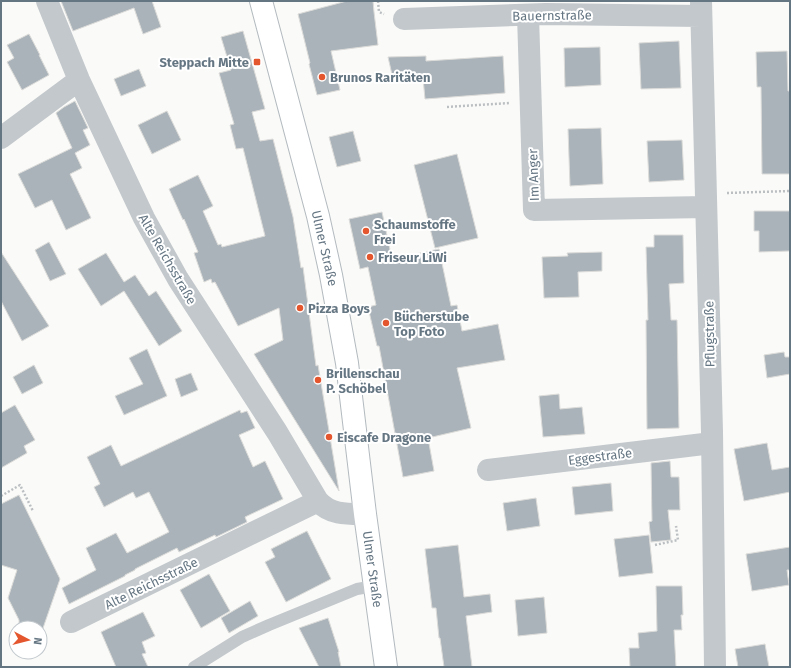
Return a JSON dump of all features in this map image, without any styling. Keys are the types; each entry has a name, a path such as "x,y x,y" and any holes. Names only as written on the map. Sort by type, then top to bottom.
{"street":[{"name":"Alte Reichsstraße","path":"47,1 79,80 135,202 178,279 277,432 318,501 322,506 338,513 365,514"},
{"name":"Ulmer Straße","path":"261,1 318,216 330,268 347,363 365,514 386,667"},
{"name":"Bauernstraße","path":"404,19 701,8"},
{"name":"Pflugstraße","path":"701,8 712,443 715,667"},
{"name":"Im Anger","path":"528,15 534,210 706,201"},
{"path":"1,137 79,80"},
{"name":"Eggestraße","path":"488,470 712,443"},
{"name":"Alte Reichsstraße","path":"70,622 318,501"}],"lane":[{"path":"194,667 242,637 357,589 375,586"}],"path":[{"path":"447,107 530,102"},
{"path":"706,201 790,191"},
{"path":"1,496 20,485 33,511"},
{"path":"655,545 678,540 676,526"}],"building":[{"path":"61,1 152,1 161,27 143,34 134,8 73,31"},
{"path":"347,1 373,1 378,45 331,51 340,90 317,95 298,14"},
{"path":"243,31 265,109 252,112 260,141 273,139 293,217 301,268 303,267 316,366 318,365 339,491 254,354 283,340 279,308 238,326 215,282 212,283 211,279 204,282 194,253 198,252 169,189 198,175 213,206 203,211 218,245 221,244 222,247 265,236 243,148 236,149 230,125 234,124 219,73 231,70 221,37"},
{"path":"29,34 49,75 22,90 7,62 14,58 7,45"},
{"path":"679,41 681,88 641,89 639,43"},
{"path":"600,47 601,85 565,87 564,48"},
{"path":"787,51 788,91 790,91 790,174 762,174 761,87 757,87 756,52"},
{"path":"426,56 426,61 503,56 505,93 425,99 423,78 393,79 388,57"},
{"path":"139,69 146,86 121,96 114,79"},
{"path":"75,101 88,128 83,130 90,145 75,153 82,168 70,174 91,218 66,230 52,200 35,208 18,174 72,148 56,113"},
{"path":"167,111 181,140 152,154 138,125"},
{"path":"601,128 603,184 570,186 568,129"},
{"path":"353,131 361,161 337,167 329,137"},
{"path":"682,140 684,180 649,182 647,141"},
{"path":"457,154 478,238 435,248 414,165"},
{"path":"754,211 790,211 790,251 759,252 759,231 754,231"},
{"path":"382,212 392,259 439,249 451,306 457,305 462,331 498,324 505,360 457,368 471,428 428,438 434,471 403,477 379,346 377,346 368,307 376,305 368,267 360,269 349,219"},
{"path":"654,235 683,235 684,283 669,284 671,320 677,320 679,428 647,429 646,320 648,320 646,247 654,247"},
{"path":"49,242 66,274 50,281 35,250"},
{"path":"1,252 49,326 22,341 1,301"},
{"path":"602,252 602,271 578,272 579,297 544,298 542,257 568,256 567,253"},
{"path":"106,253 124,282 135,275 149,296 156,291 182,331 159,346 124,291 101,306 78,269"},
{"path":"147,349 167,396 124,415 115,396 143,384 129,358"},
{"path":"784,352 785,357 790,357 790,374 767,378 764,355"},
{"path":"34,365 43,383 22,394 13,377"},
{"path":"191,373 198,390 181,397 175,379"},
{"path":"559,394 560,409 582,407 585,434 543,437 539,396"},
{"path":"15,405 35,440 24,446 27,453 1,468 1,413"},
{"path":"240,410 241,413 247,411 255,428 239,435 253,467 265,461 283,499 245,517 247,522 216,537 215,535 179,552 177,548 69,604 62,588 96,570 86,548 116,533 127,553 169,532 149,492 136,498 133,492 104,507 94,487 100,484 87,457 111,445 121,466"},
{"path":"767,443 772,470 790,467 790,492 744,501 734,449"},
{"path":"670,461 671,477 679,477 680,510 668,510 671,540 651,542 649,522 652,521 651,463"},
{"path":"611,483 613,511 575,515 572,487"},
{"path":"19,495 60,579 46,620 19,620 8,598 17,570 1,565 1,504"},
{"path":"536,498 540,526 507,531 503,503"},
{"path":"307,531 331,579 286,602 265,562 275,557 271,549"},
{"path":"649,535 653,573 619,577 614,539"},
{"path":"458,545 464,597 490,594 492,612 466,616 472,667 444,667 436,608 432,608 425,549"},
{"path":"790,547 790,570 787,570 789,585 752,591 746,554"},
{"path":"209,574 230,611 201,628 180,590"},
{"path":"656,586 682,586 682,630 674,630 676,667 630,667 629,648 639,648 638,633 657,631"},
{"path":"544,597 547,633 518,636 515,600"},
{"path":"250,601 258,616 229,633 221,618"},
{"path":"143,612 155,636 142,642 146,653 142,654 148,667 116,667 101,632"},
{"path":"328,618 339,652 341,667 319,667 299,628"},
{"path":"765,644 769,667 738,667 735,649"}],"place":[{"name":"Steppach Mitte","path":"257,62"},
{"name":"Brunos Raritäten","path":"322,77"},
{"name":"Schaumstoffe Frei","path":"366,231"},
{"name":"Friseur LiWi","path":"370,257"},
{"name":"Pizza Boys","path":"300,308"},
{"name":"Bücherstube Top Foto","path":"386,323"},
{"name":"Brillenschau P. Schöbel","path":"318,380"},
{"name":"Eiscafe Dragone","path":"329,437"}]}
